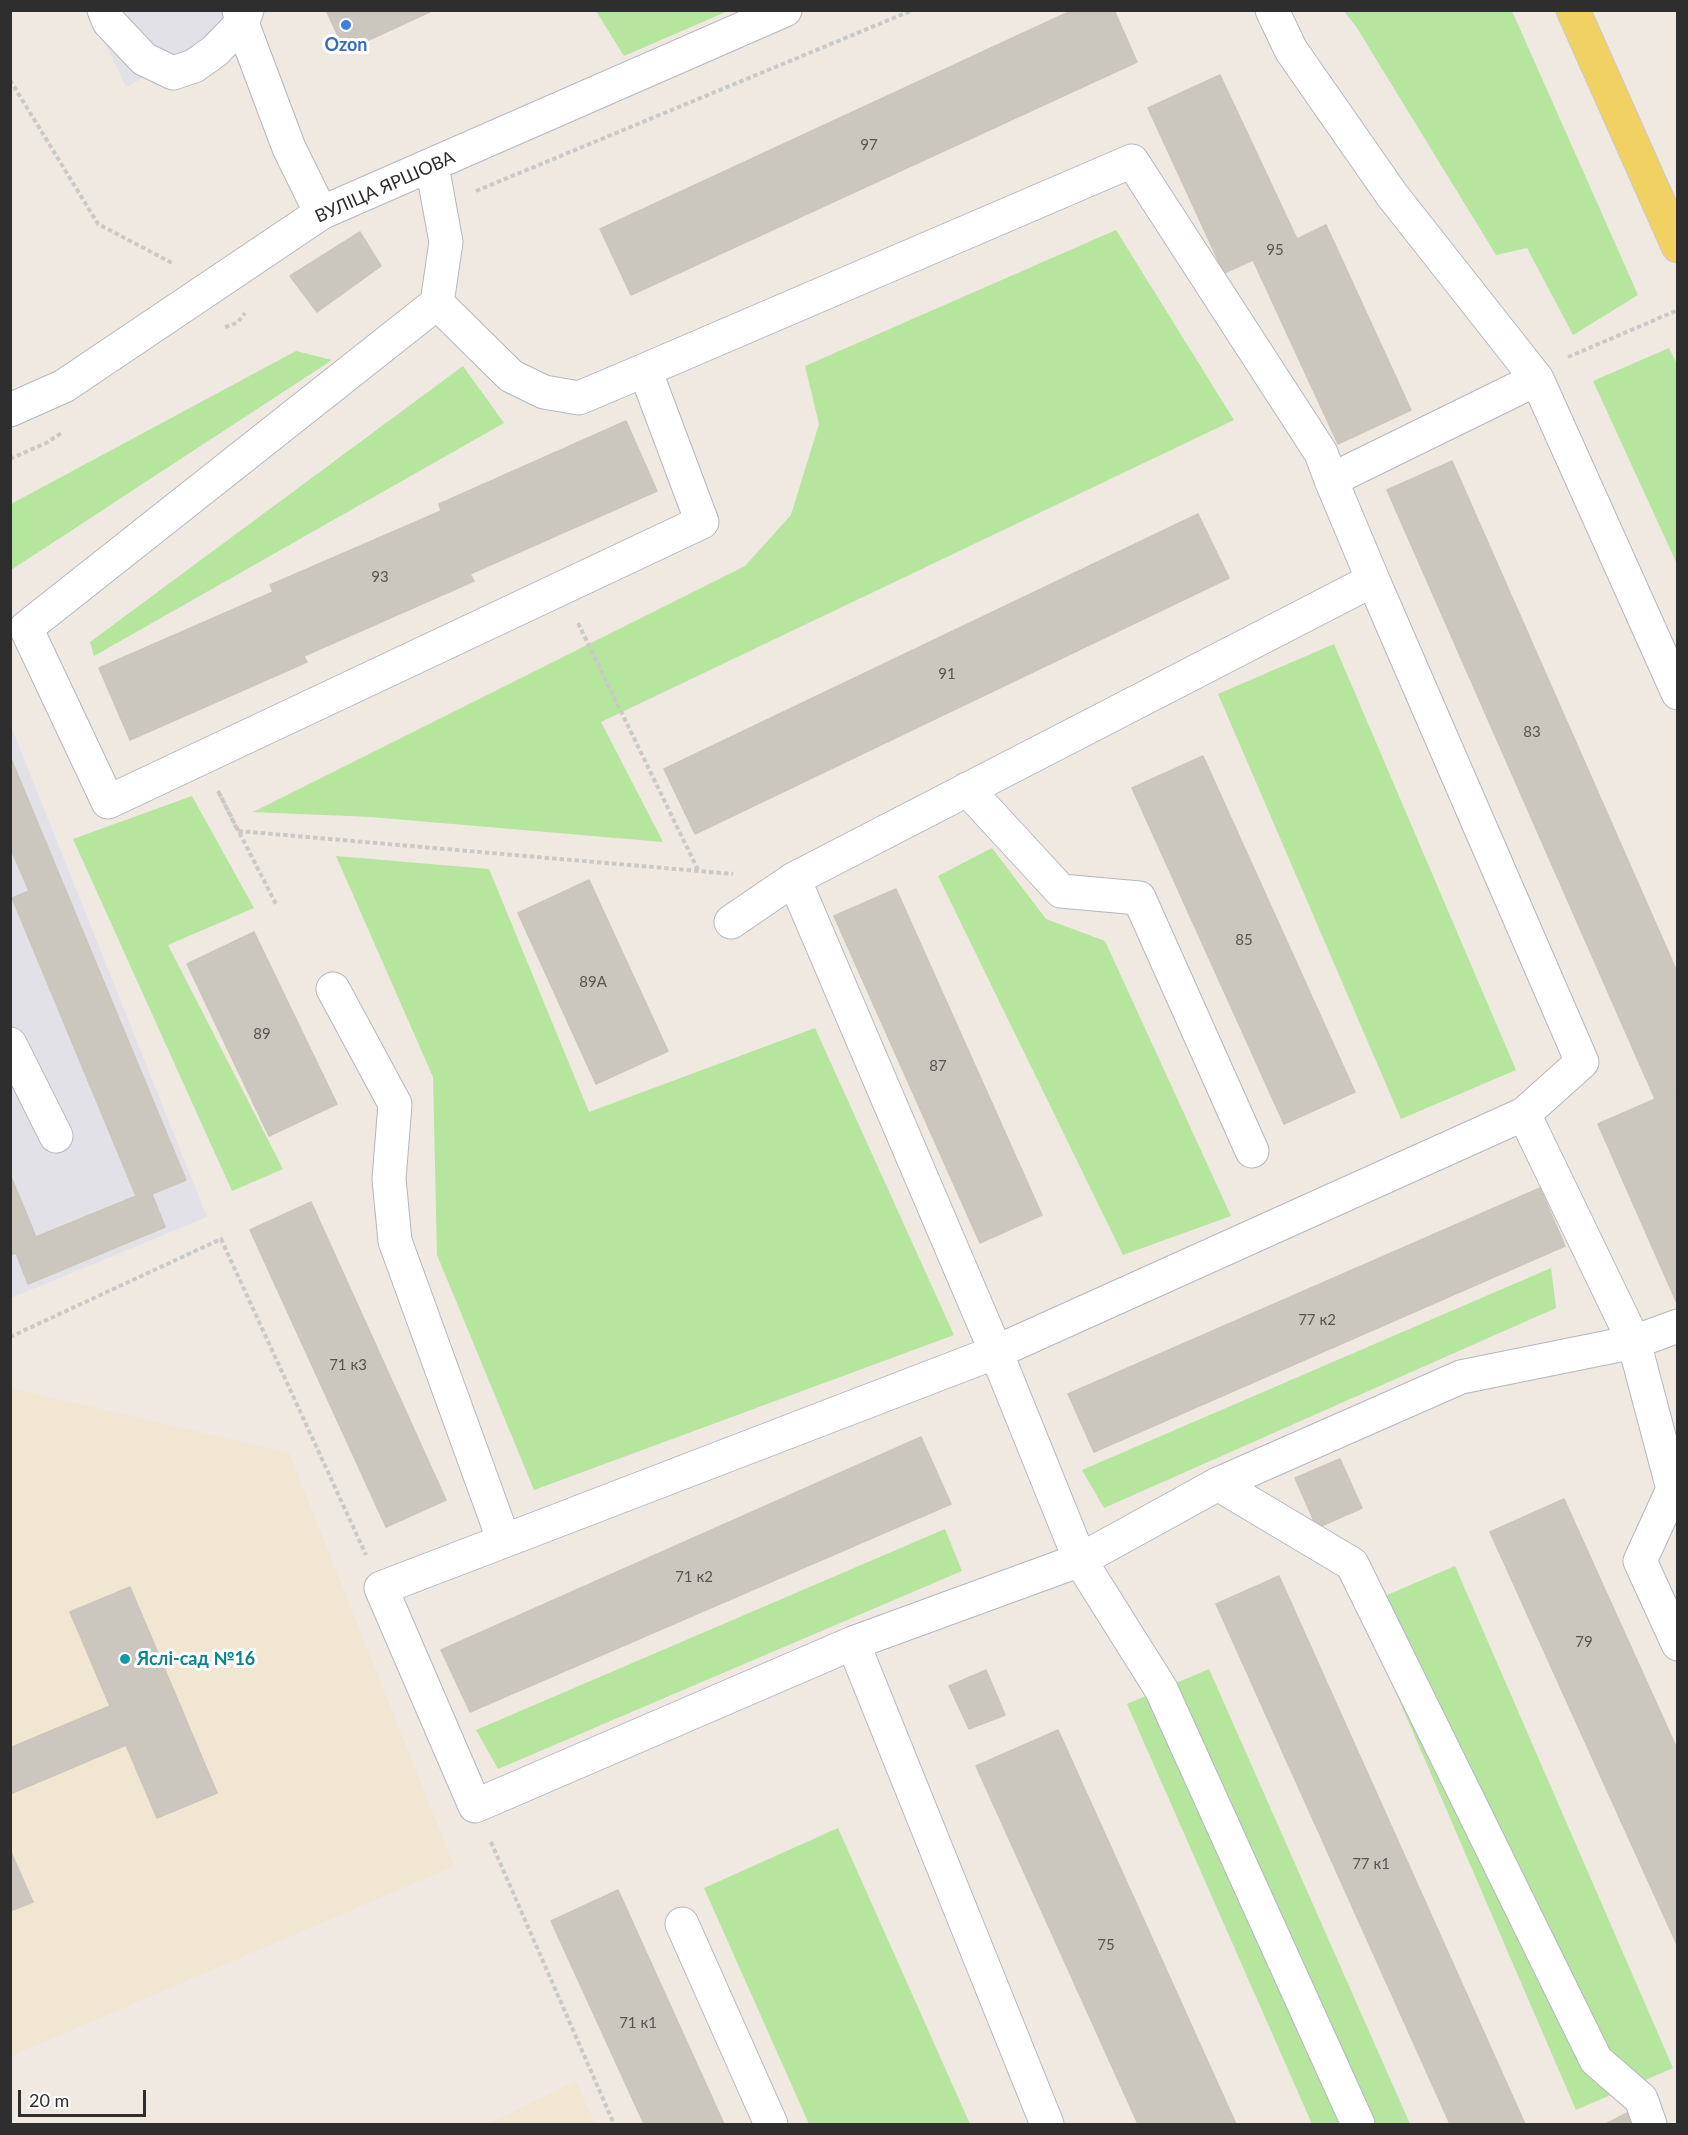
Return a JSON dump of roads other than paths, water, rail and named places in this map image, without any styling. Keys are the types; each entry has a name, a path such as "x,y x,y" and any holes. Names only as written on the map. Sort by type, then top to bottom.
{"main road":[{"path":"1573,10 1677,246"}],"street":[{"path":"104,10 109,22 144,59 173,73 194,66 215,51 243,15"},
{"name":"ВУЛІЦА ЯРШОВА","path":"10,410 64,386 321,213 785,10"},
{"path":"1272,10 1292,50 1392,195 1537,379 1677,693"},
{"path":"243,15 289,148 321,213"},
{"path":"436,303 511,376 544,392 579,398 1132,160 1321,453 1373,580 1582,1062 1524,1114 996,1352 381,1588 475,1806 853,1643 1080,1560 1218,1484 1461,1377 1634,1342 1677,1326"},
{"path":"432,166 446,242 436,303 18,634 108,802 702,522 645,370"},
{"path":"1331,480 1537,379"},
{"path":"730,922 794,879 1373,580"},
{"path":"967,789 1060,891 1139,898 1252,1151"},
{"path":"794,879 996,1352 1080,1560 1161,1689 1358,2124"},
{"path":"333,989 394,1104 389,1179 395,1241 504,1541"},
{"path":"10,1044 56,1136"},
{"path":"1524,1114 1634,1342 1673,1489 1640,1561 1677,1644"},
{"path":"1218,1484 1352,1564 1596,2060 1641,2099 1650,2124"},
{"path":"853,1643 1047,2124"},
{"path":"682,1924 771,2124"}],"place":[{"name":"Ozon","path":"346,25"},
{"name":"Яслі-сад №16","path":"125,1659"}]}
